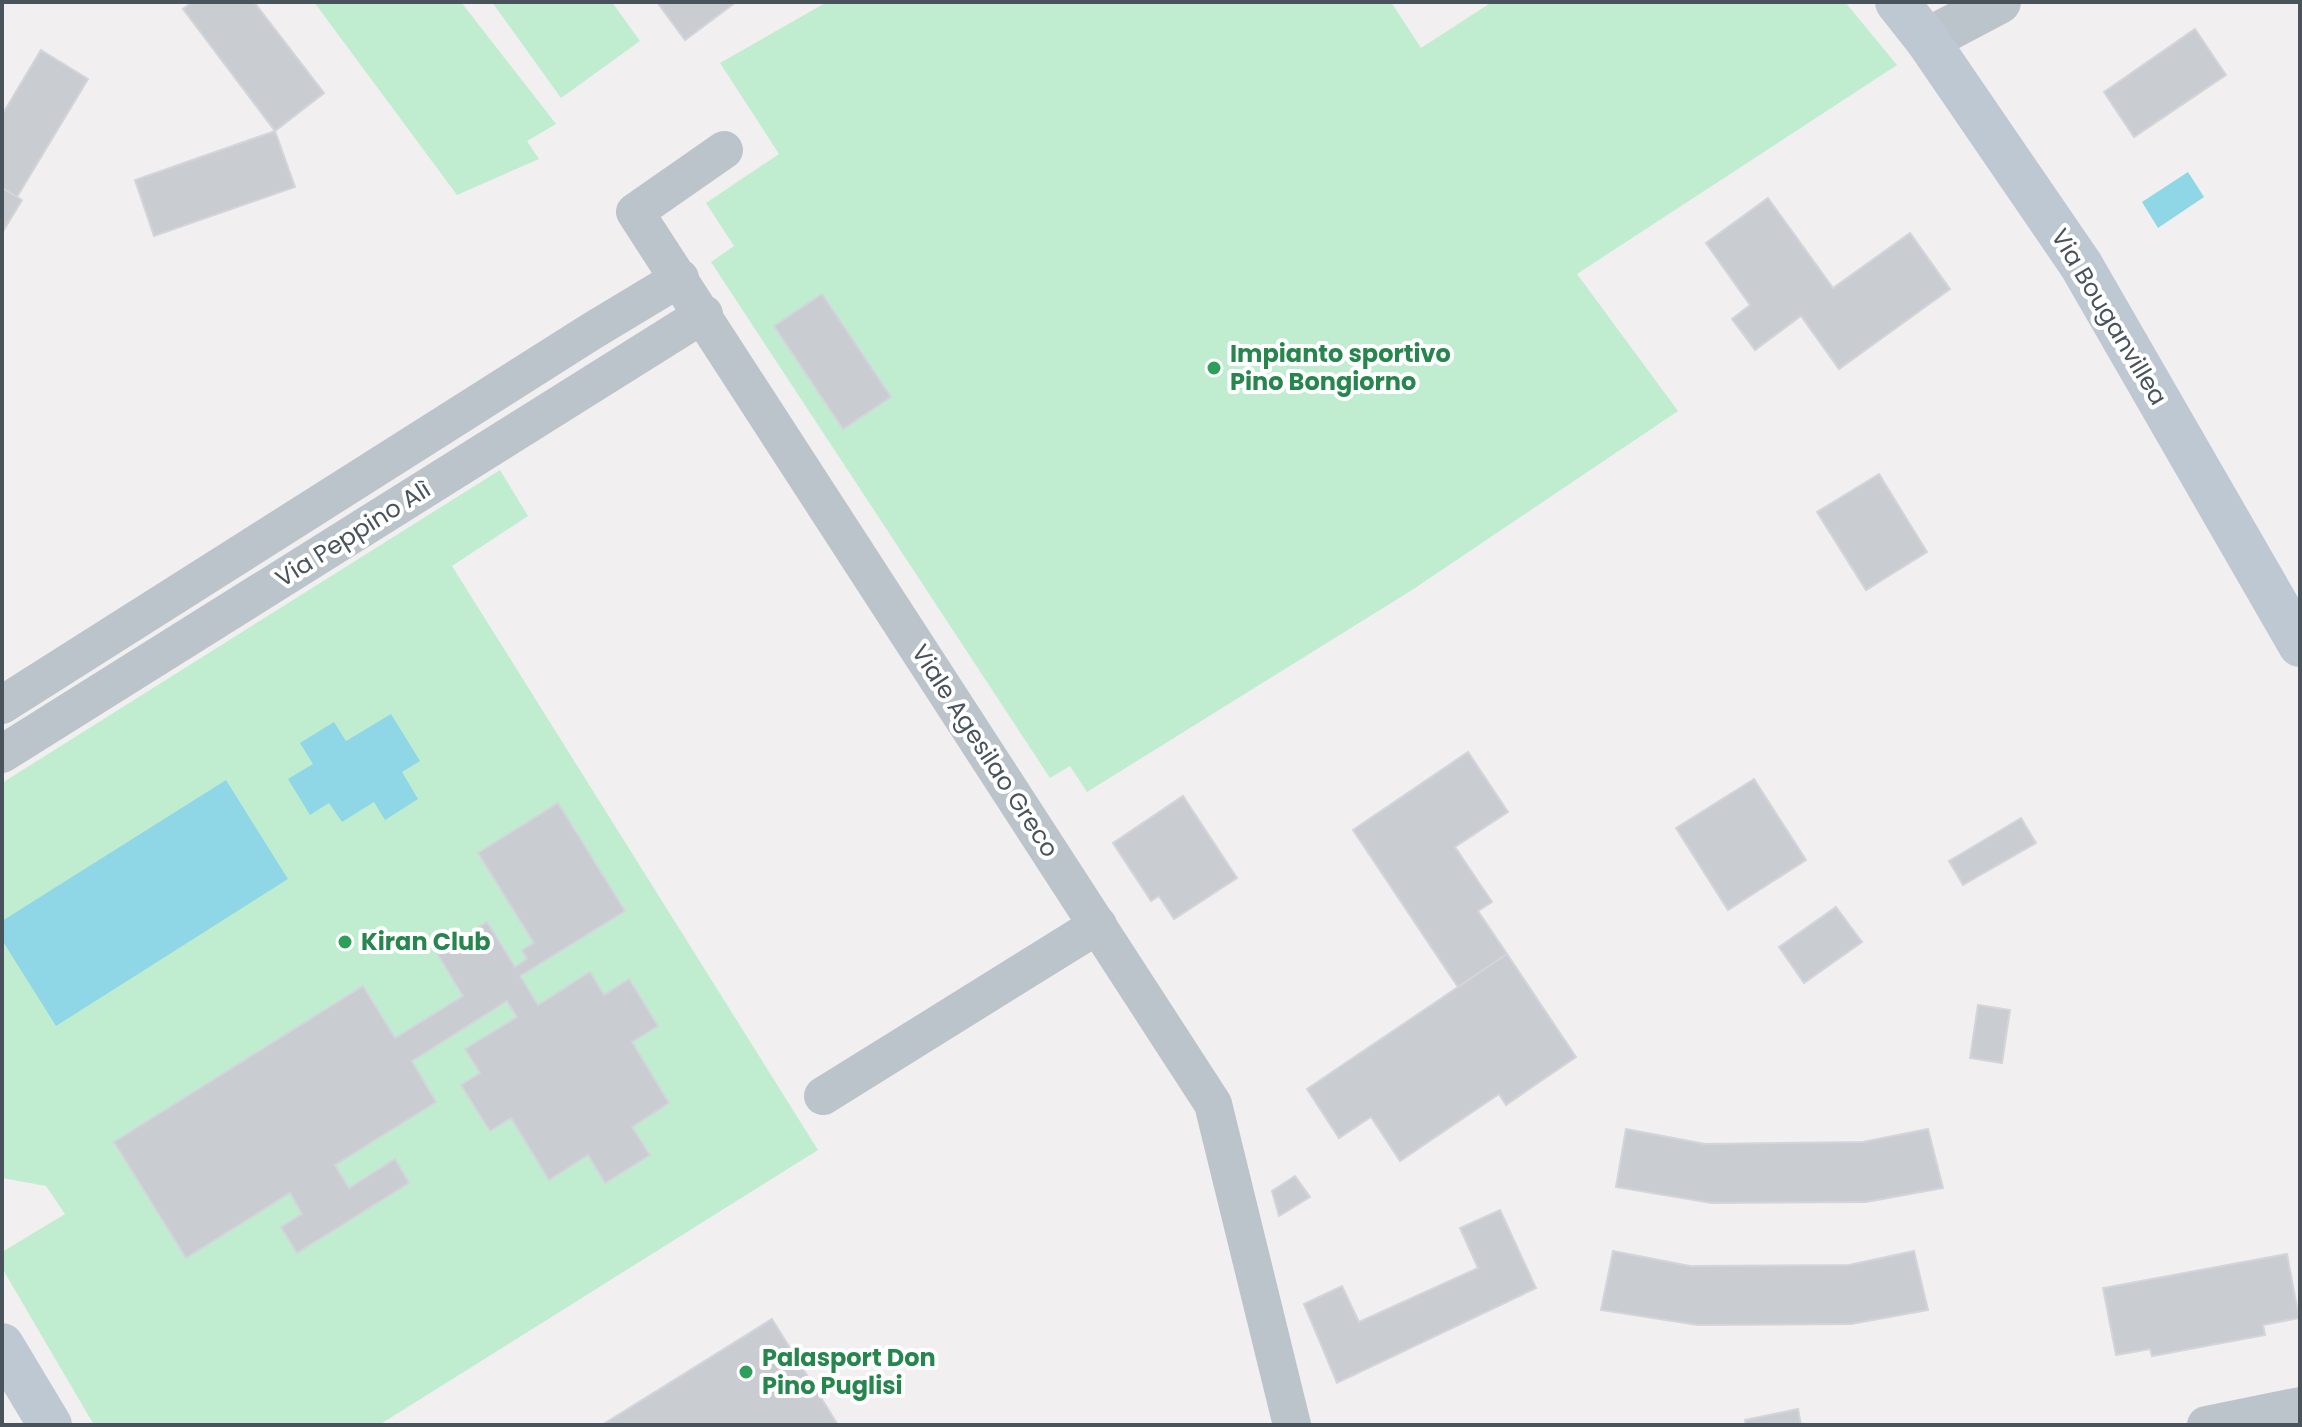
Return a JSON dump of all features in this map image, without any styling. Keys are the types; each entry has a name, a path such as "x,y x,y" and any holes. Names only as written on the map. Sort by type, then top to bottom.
{"main road":[{"name":"Via Bouganvillea","path":"1897,2 1927,40 2081,265 2300,645"},
{"path":"2,1345 50,1425"}],"street":[{"path":"1927,40 1999,2"},
{"name":"Viale Agesilao Greco","path":"724,150 635,212 704,314 1213,1104 1292,1425"},
{"name":"Via Peppino Alì","path":"2,705 680,278"},
{"name":"Via Peppino Alì","path":"2,754 704,314"},
{"path":"823,1096 1098,925"},
{"path":"2206,1425 2300,1406"}],"green space":[{"path":"314,2 461,2 556,124 527,141 539,159 457,195"},
{"path":"492,2 612,2 640,41 561,98"},
{"name":"Impianto sportivo Pino Bongiorno","path":"827,2 1391,2 1421,48 1492,2 1845,2 1897,65 1577,274 1678,411 1412,590 1087,792 1070,766 1050,778 711,262 734,246 706,203 779,154 720,63"},
{"name":"Kiran Club","path":"500,470 528,516 452,566 818,1150 379,1425 94,1425 2,1268 2,1252 65,1214 46,1186 2,1178 2,783"}],"water":[{"path":"2188,172 2204,197 2158,228 2142,202"},
{"path":"391,714 420,761 402,772 418,799 385,820 374,802 342,822 329,803 310,815 288,779 313,764 300,743 334,722 346,741"},
{"path":"226,780 288,879 56,1026 2,940 2,921"}],"building":[{"path":"192,2 254,2 324,93 275,131 183,9"},
{"path":"657,2 736,2 685,40"},
{"path":"2195,29 2226,75 2134,137 2104,92"},
{"path":"41,50 88,79 17,197 2,188 2,115"},
{"path":"275,131 295,187 154,236 135,180"},
{"path":"2,188 22,200 2,233"},
{"path":"1768,198 1833,288 1910,233 1950,289 1839,369 1801,316 1755,350 1732,319 1750,305 1706,243"},
{"path":"822,294 891,397 843,429 774,326"},
{"path":"1879,474 1927,552 1866,590 1817,512"},
{"path":"1468,752 1508,812 1455,847 1492,902 1478,911 1507,954 1458,987 1353,830"},
{"path":"1754,779 1806,860 1728,910 1676,828"},
{"path":"1183,796 1237,878 1174,919 1159,896 1151,901 1113,843"},
{"path":"558,803 625,911 520,976 538,1005 590,972 604,995 629,979 658,1026 632,1042 669,1103 632,1127 650,1155 605,1183 588,1155 549,1180 511,1118 490,1131 461,1085 480,1073 465,1049 517,1017 507,1001 412,1061 436,1102 335,1165 349,1188 395,1159 409,1183 297,1253 281,1227 302,1214 290,1193 186,1258 114,1142 363,986 395,1038 463,996 437,953 487,922 515,967 527,959 522,950 534,943 478,853"},
{"path":"2021,818 2036,843 1963,885 1949,861"},
{"path":"1836,907 1862,942 1804,983 1779,947"},
{"path":"1507,954 1576,1057 1506,1105 1499,1094 1400,1161 1371,1117 1339,1138 1307,1089"},
{"path":"1978,1005 2010,1010 2002,1063 1970,1058"},
{"path":"1626,1129 1705,1144 1863,1142 1928,1129 1943,1188 1866,1202 1712,1203 1616,1187"},
{"path":"1295,1176 1310,1197 1279,1216 1272,1191"},
{"path":"1500,1210 1536,1288 1337,1383 1304,1304 1342,1286 1359,1322 1478,1268 1460,1228"},
{"path":"1613,1251 1690,1266 1849,1265 1914,1251 1928,1310 1851,1324 1698,1325 1601,1310"},
{"path":"2287,1254 2299,1318 2263,1325 2265,1335 2152,1356 2150,1349 2116,1355 2103,1288"},
{"name":"Palasport Don Pino Puglisi","path":"772,1319 838,1425 602,1425"},
{"path":"1798,1409 1801,1425 1746,1425 1745,1420"}],"place":[{"name":"Impianto sportivo Pino Bongiorno","path":"1214,368"},
{"name":"Kiran Club","path":"345,942"},
{"name":"Palasport Don Pino Puglisi","path":"746,1372"}]}
